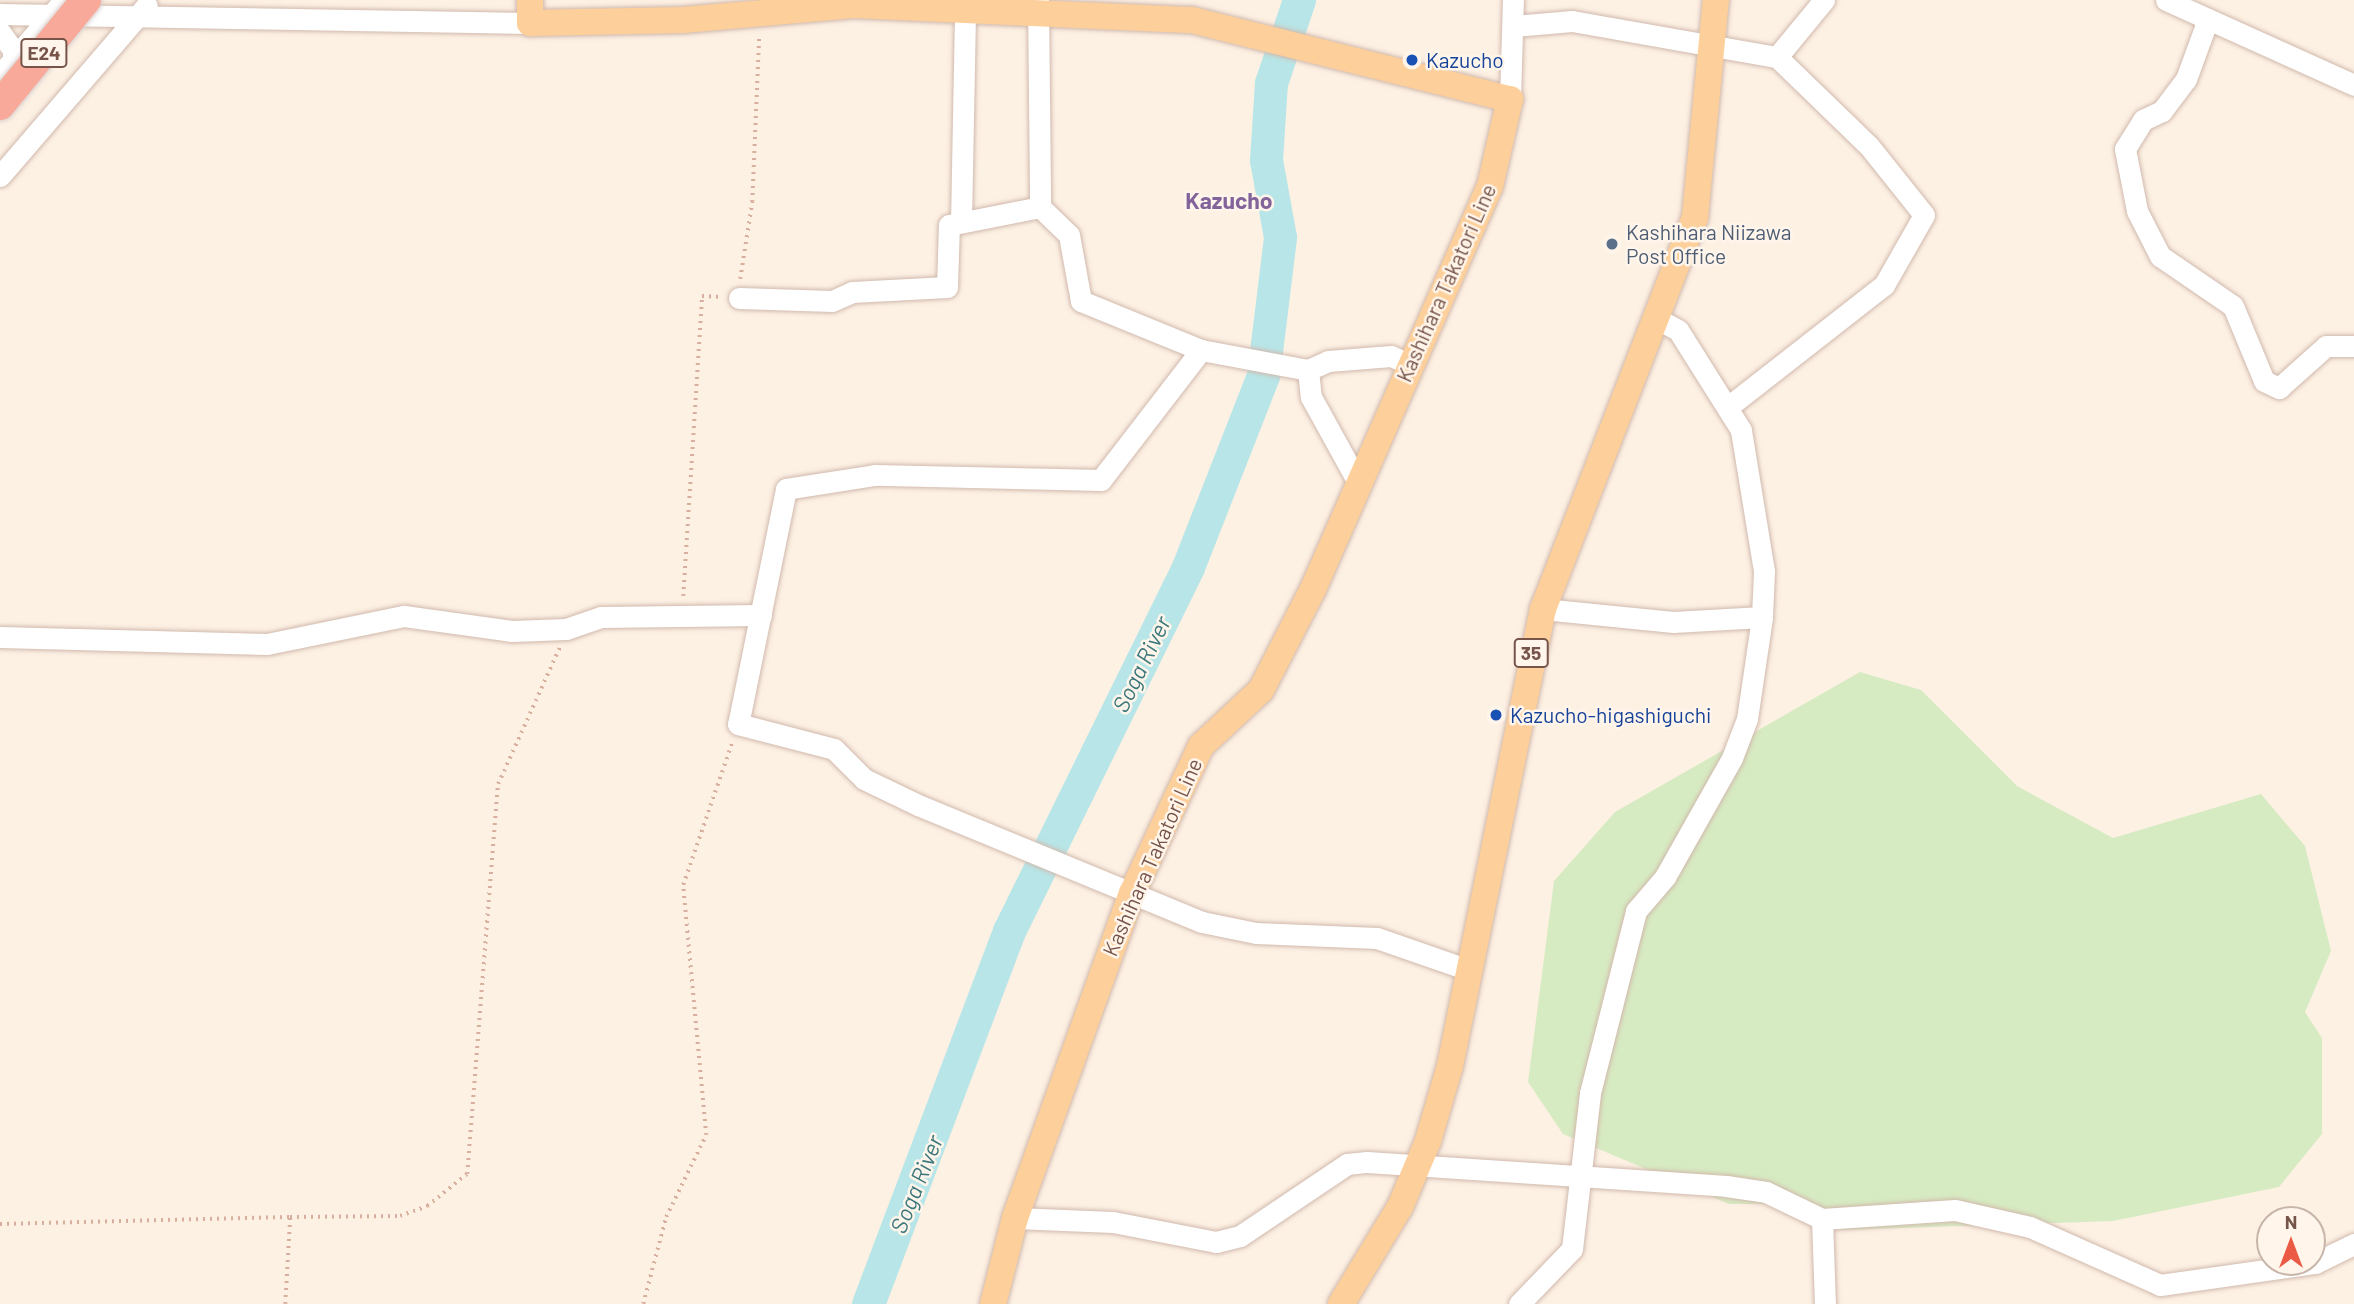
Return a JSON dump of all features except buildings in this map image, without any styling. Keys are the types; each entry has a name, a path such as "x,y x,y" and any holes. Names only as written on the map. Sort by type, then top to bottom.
{"highway":[{"name":"E24","path":"0,105 86,0"}],"main road":[{"name":"35","path":"1341,1304 1418,1167 1450,1066 1543,609 1659,320 1695,217 1716,0"},
{"path":"530,12 760,12 795,4 869,3 964,7 1038,4 1192,20 1261,32 1510,99"},
{"name":"Kashihara Takatori Line","path":"993,1304 1015,1218 1132,893 1201,746 1261,690 1359,484 1409,364 1490,186 1510,99"}],"street":[{"path":"1510,99 1513,0"},
{"path":"1777,57 1824,0"},
{"path":"2166,0 2354,85"},
{"path":"1038,4 1040,207 1069,235 1081,301 1212,352 1304,370 1328,361 1391,356 1409,364"},
{"path":"0,176 145,7"},
{"path":"0,14 58,8 145,7 530,12"},
{"path":"961,222 964,7"},
{"path":"6,69 58,8"},
{"path":"2208,19 2186,79 2162,111 2143,120 2125,149 2137,211 2160,256 2233,306 2264,381 2279,388 2326,346 2354,346"},
{"path":"1514,26 1572,21 1713,41 1777,57 1869,146 1924,215 1884,285 1729,406"},
{"path":"0,32 13,50 6,69"},
{"path":"739,298 832,301 852,292 947,287 949,225 1040,207"},
{"path":"1519,1304 1573,1249 1590,1093 1636,911 1665,877 1732,758 1746,719 1762,617 1764,571 1747,455 1729,406 1678,330 1659,320"},
{"path":"1212,352 1101,480 876,475 786,489 738,724 834,749 864,779 1202,922 1256,933 1377,938 1469,970"},
{"path":"1304,370 1311,397 1359,484"},
{"path":"1543,609 1673,622 1762,617"},
{"path":"0,637 267,645 404,616 512,631 566,629 601,617 761,615"},
{"path":"1015,1218 1113,1222 1216,1241 1240,1236 1347,1164 1766,1192 1822,1219 1955,1210 2063,1239 2160,1285 2315,1263 2354,1244"},
{"path":"1822,1219 1825,1304"}],"path":[{"path":"682,618 702,296 739,298 752,202 760,12"},
{"path":"0,1224 400,1216 427,1206 467,1174 498,784 566,629"},
{"path":"643,1304 666,1217 706,1135 684,886 738,724"},
{"path":"285,1304 290,1217"}],"green space":[{"path":"1860,672 1921,690 2017,786 2113,838 2261,794 2305,846 2331,951 2305,1012 2322,1038 2322,1134 2279,1187 2113,1221 1842,1230 1790,1204 1729,1204 1563,1134 1528,1082 1554,881 1615,812"}],"waterway":[{"name":"Soga River","path":"868,1304 1009,931 1188,567 1263,376 1280,237 1266,160 1271,83 1299,0"}],"place":[{"name":"Kazucho","path":"1412,60"},
{"name":"Kashihara Niizawa Post Office","path":"1612,244"},
{"name":"Kazucho-higashiguchi","path":"1496,715"}],"district":[{"name":"Kazucho","path":"1229,200"}]}
